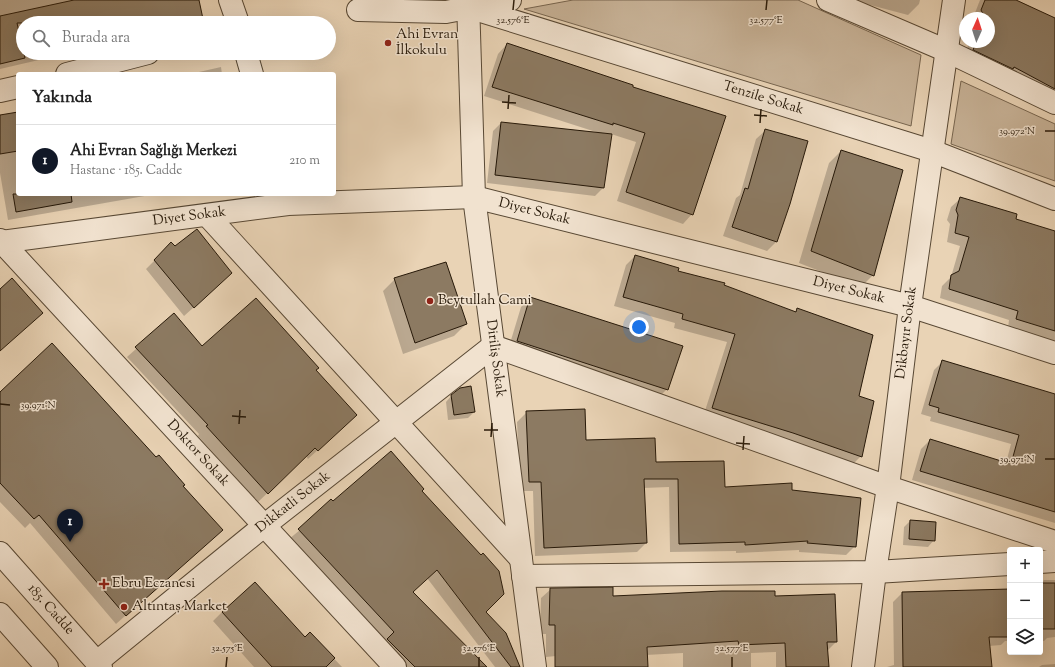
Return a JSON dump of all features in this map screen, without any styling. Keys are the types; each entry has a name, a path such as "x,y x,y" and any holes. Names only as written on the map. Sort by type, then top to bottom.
{"street":[{"path":"230,0 236,16"},
{"path":"358,10 446,12 468,4 510,0"},
{"path":"828,0 947,51 1055,103"},
{"name":"Dikbayır Sokak","path":"863,667 874,572 888,487 910,306 954,0"},
{"name":"Tenzile Sokak","path":"468,4 932,151 1055,199"},
{"name":"Diriliş Sokak","path":"468,4 474,197 535,667"},
{"path":"75,72 121,60"},
{"path":"248,60 251,72"},
{"path":"0,91 16,87"},
{"name":"Diyet Sokak","path":"0,240 207,215 286,199 474,197 910,306 1055,353"},
{"path":"207,215 397,423 522,567 874,572 1007,564"},
{"name":"Doktor Sokak","path":"0,240 265,525 394,667"},
{"path":"494,346 888,487 1055,542"},
{"name":"Dikkatli Sokak","path":"99,665 265,525 494,346"},
{"name":"185. Cadde","path":"0,553 99,665"},
{"path":"1043,562 1055,561"},
{"path":"0,614 47,667"}],"shaded area":[{"path":"573,0 798,0 921,55 911,126 524,9"},
{"path":"961,81 1055,124 1055,181 951,144"}],"building":[{"path":"74,0 199,0 202,16 16,16 17,60 0,64 0,16"},
{"path":"985,0 1016,0 1055,18 1055,89 1014,67 1013,69 973,50 974,48 995,48 995,12 982,12 981,10"},
{"path":"507,43 633,85 633,87 726,116 693,215 626,192 645,133 613,123 613,125 492,87"},
{"path":"16,112 16,151 0,154 0,115"},
{"path":"501,122 612,134 604,188 495,175"},
{"path":"765,129 808,141 790,204 777,242 732,227 745,188 748,189"},
{"path":"841,150 903,170 874,276 811,251"},
{"path":"13,194 16,194 16,196 71,196 72,202 16,212"},
{"path":"960,197 1017,214 1016,219 1055,231 1055,331 1016,319 1018,311 949,289 951,275 959,271 969,237 955,233 958,215 956,210"},
{"path":"197,229 232,273 194,308 154,260 171,242 175,246"},
{"path":"635,255 679,268 678,271 725,283 724,285 796,312 797,308 873,335 859,396 874,401 862,457 793,433 712,408 735,334 682,319 683,314 623,297"},
{"name":"Beytullah Cami","path":"446,262 467,324 415,343 394,278"},
{"path":"12,278 43,313 0,351 0,289"},
{"path":"530,297 683,346 668,390 517,341"},
{"path":"256,298 319,368 316,370 357,415 318,451 315,448 268,494 206,426 208,425 135,347 174,313 202,346"},
{"path":"52,343 156,457 159,455 185,485 183,486 223,530 126,616 39,515 34,519 0,483 0,392"},
{"path":"942,360 1055,394 1055,512 920,471 930,439 1011,464 1019,435 938,412 939,408 929,405"},
{"path":"471,386 475,412 454,415 451,395 460,388"},
{"path":"585,409 586,440 655,438 656,462 724,461 725,487 792,483 792,490 861,498 856,547 807,543 808,541 745,545 745,542 679,544 678,479 644,479 647,543 544,548 541,482 529,482 526,411"},
{"path":"391,451 424,489 422,491 481,555 483,553 499,571 504,594 486,612 506,633 520,667 511,667 437,570 413,592 487,667 415,667 387,639 394,632 298,529 331,499 333,501"},
{"path":"910,520 936,522 935,541 909,539"},
{"path":"255,582 305,637 310,632 335,658 326,667 272,667 222,612"},
{"path":"1043,583 1055,583 1055,629 1043,629"},
{"path":"613,587 613,596 722,591 775,591 775,596 835,594 837,642 827,642 829,667 786,667 785,643 739,645 738,641 647,647 648,667 555,667 555,625 549,625 550,588"},
{"path":"1007,589 1007,637 989,637 992,667 903,667 902,592"}],"place":[{"name":"Ahi Evran İlkokulu","path":"388,43"},
{"name":"Beytullah Cami","path":"430,301"},
{"name":"Ahi Evran Sağlığı Merkezi","path":"70,542"},
{"name":"Ebru Eczanesi","path":"104,584"},
{"name":"Altıntaş Market","path":"124,607"}]}
